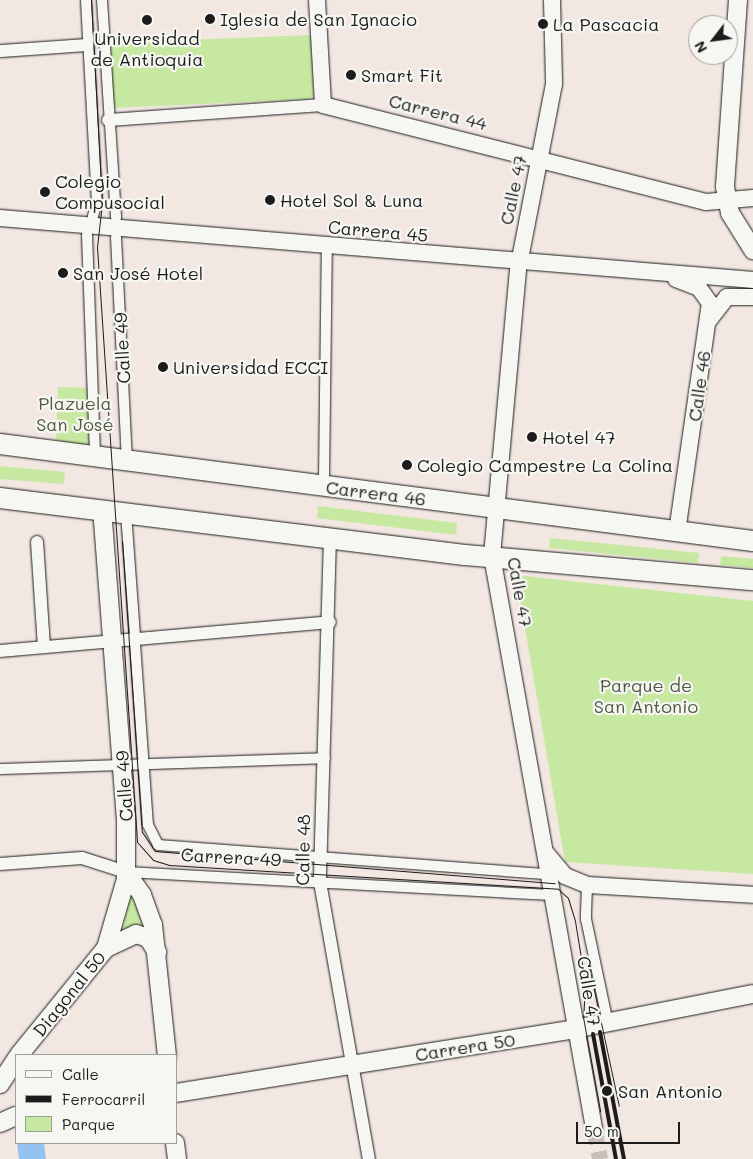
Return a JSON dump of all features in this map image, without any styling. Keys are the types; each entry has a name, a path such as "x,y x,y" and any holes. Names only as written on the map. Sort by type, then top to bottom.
{"main road":[{"path":"738,0 726,203 753,250"},
{"name":"Carrera 46","path":"0,444 127,458 497,509 753,541"},
{"path":"0,498 492,556 706,578 753,580"},
{"name":"Calle 49","path":"102,510 123,765 126,872 148,908 158,953 167,1054"},
{"path":"706,578 753,590"},
{"name":"Diagonal 50","path":"20,1054 106,948 117,922 126,872"},
{"path":"106,948 136,934 148,938 158,953"},
{"name":"Carrera 50","path":"178,1093 574,1029 753,994"},
{"path":"0,1084 15,1061"},
{"path":"0,1123 15,1116"},
{"path":"175,1144 177,1159"}],"street":[{"path":"86,0 97,202 93,216"},
{"path":"102,0 108,120 116,218"},
{"path":"316,0 323,105"},
{"name":"Calle 47","path":"552,0 554,84 520,262 492,556 545,852 574,1029 594,1128"},
{"path":"0,51 88,45"},
{"name":"Carrera 44","path":"108,120 323,105 706,202 726,203 753,198"},
{"name":"Carrera 45","path":"0,218 327,247 753,280"},
{"name":"Calle 49","path":"87,235 95,454"},
{"name":"Calle 49","path":"116,237 127,458"},
{"path":"324,479 327,247"},
{"name":"Calle 46","path":"657,273 690,284 706,295 708,322 677,532"},
{"path":"708,322 727,297 753,297"},
{"name":"Calle 49","path":"126,513 143,764 153,839"},
{"name":"Calle 48","path":"330,538 330,622 320,882 350,1065 370,1159"},
{"path":"37,542 44,648"},
{"path":"0,652 330,622"},
{"path":"0,769 325,758"},
{"name":"Carrera 49","path":"153,839 165,848 548,874"},
{"path":"545,852 564,876 587,885 753,895"},
{"name":"Carrera 49","path":"0,864 82,858 126,872 551,895"},
{"name":"Calle 47","path":"587,885 586,919 608,1023"}],"green space":[{"path":"313,35 316,93 309,99 114,108 107,43"},
{"name":"Plazuela San José","path":"58,387 92,388 95,446 56,441"},
{"path":"0,466 65,472 64,484 0,479"},
{"path":"318,506 457,523 456,535 317,518"},
{"path":"550,538 699,553 698,563 549,548"},
{"path":"721,556 753,559 753,568 720,565"},
{"name":"Parque de San Antonio","path":"516,575 753,601 753,874 565,862"},
{"path":"130,892 147,925 123,930 127,909"}],"water":[{"path":"17,1144 44,1144 46,1159 19,1159"}],"tunnel":[{"path":"594,1128 600,1159"}],"tram line":[{"path":"91,0 102,203 97,247 137,842 153,860 169,865 558,889 568,898 575,921 585,983 583,1017 600,1111"},
{"path":"122,541 142,832 155,851 555,883"},
{"path":"588,962 619,1106"}],"railway":[{"path":"600,1032 624,1159"},
{"path":"593,1034 616,1159"}],"place":[{"name":"Iglesia de San Ignacio","path":"210,19"},
{"name":"Universidad de Antioquia","path":"147,20"},
{"name":"La Pascacia","path":"543,24"},
{"name":"Smart Fit","path":"351,75"},
{"name":"Colegio Compusocial","path":"45,192"},
{"name":"Hotel Sol & Luna","path":"270,200"},
{"name":"San José Hotel","path":"63,273"},
{"name":"Universidad ECCI","path":"163,367"},
{"name":"Hotel 47","path":"532,437"},
{"name":"Colegio Campestre La Colina","path":"407,465"},
{"name":"San Antonio","path":"607,1091"}]}
